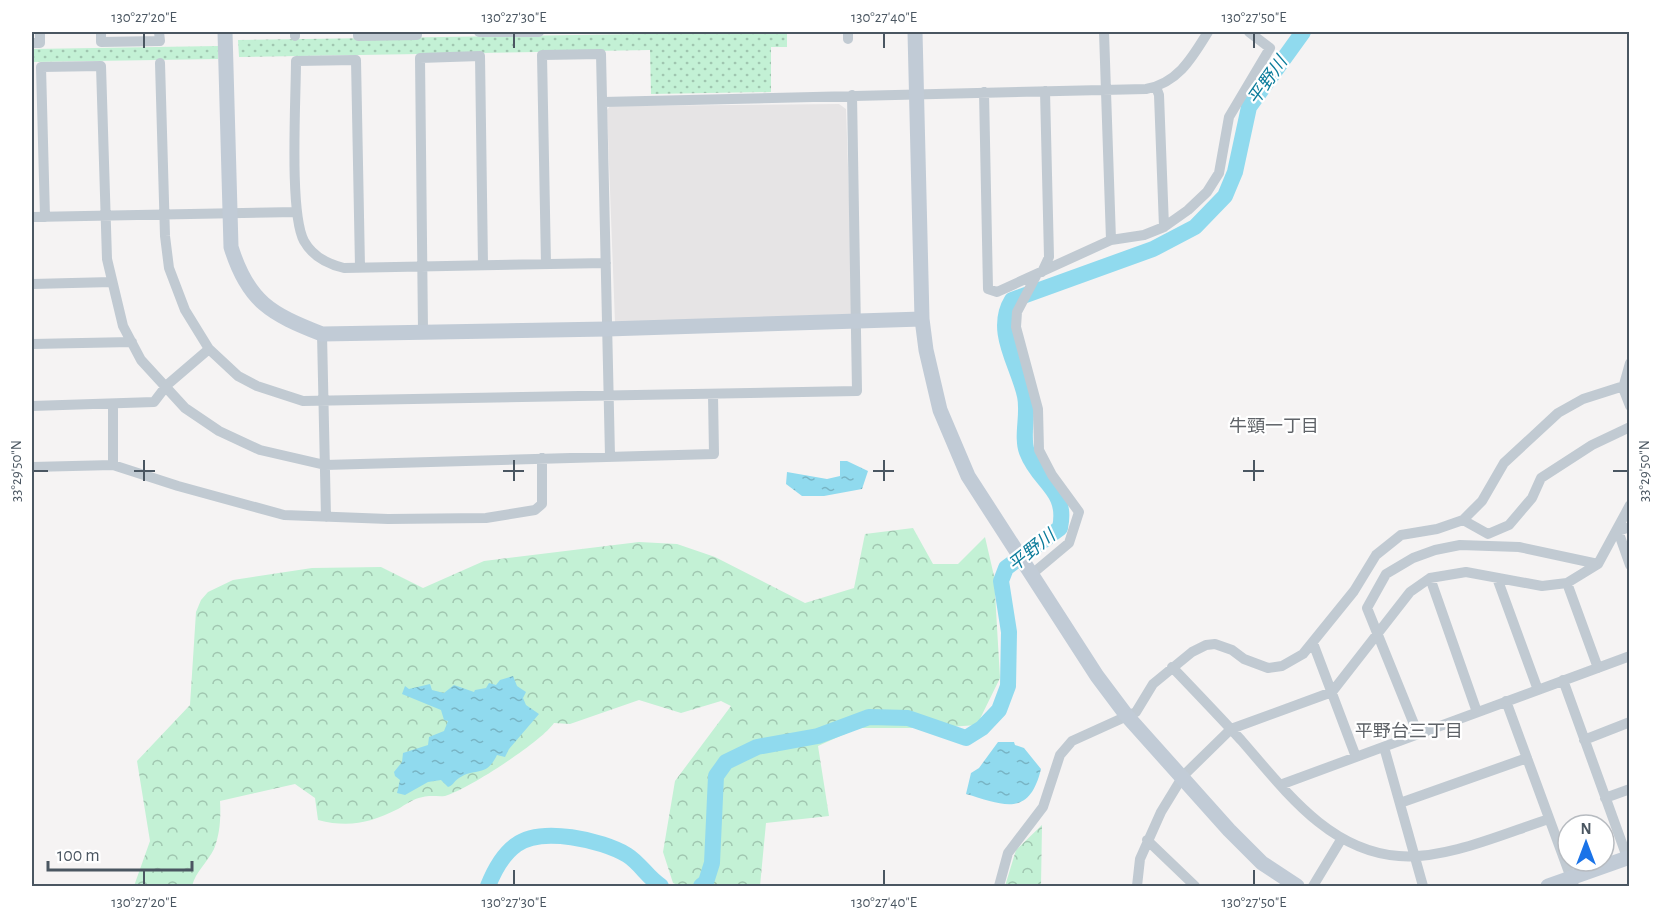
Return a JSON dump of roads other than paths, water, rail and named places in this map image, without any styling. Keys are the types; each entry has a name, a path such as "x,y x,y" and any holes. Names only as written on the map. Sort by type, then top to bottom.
{"street":[{"path":"32,44 40,43 40,32"},
{"path":"101,32 101,42 160,41 159,32"},
{"path":"225,32 231,247 238,268 253,294 280,317 322,334 607,329 922,319"},
{"path":"358,32 358,36 417,35 417,32"},
{"path":"479,32 540,32"},
{"path":"915,32 922,319 926,350 940,410 968,476 1097,676 1127,716 1262,863 1297,886"},
{"path":"1104,32 1111,240"},
{"path":"603,102 1156,87 1174,78 1190,62 1208,32"},
{"path":"984,92 988,289 997,292 1111,240 1144,235 1164,227 1208,192 1219,173 1229,117 1270,48 1249,32"},
{"path":"546,264 542,55 600,54 603,102 610,456"},
{"path":"423,331 420,58 480,56 483,265"},
{"path":"360,267 356,60 296,61 297,212 303,239 319,258 344,267 360,267 606,263"},
{"path":"160,63 169,268 185,310 209,349 238,376 256,386 303,402 857,392 852,95"},
{"path":"45,217 41,67 101,66 107,259 123,326 141,360 185,408 238,441 278,456 325,465 714,454 713,395"},
{"path":"1156,87 1159,94 1164,227"},
{"path":"1032,574 1069,543 1079,512 1052,475 1039,450 1038,409 1016,327 1017,312 1049,257 1045,91"},
{"path":"32,217 297,212"},
{"path":"32,284 111,282"},
{"path":"322,334 326,517"},
{"path":"32,344 132,342"},
{"path":"32,406 154,402 166,385 209,349"},
{"path":"1629,363 1626,386 1629,406"},
{"path":"999,886 1008,853 1047,800 1056,766 1065,748 1091,730 1136,712 1153,684 1192,652 1215,644 1232,650 1258,666 1268,668 1282,666 1303,654 1354,591 1377,555 1401,535 1437,529 1462,520 1482,501 1504,463 1558,413 1583,399 1626,386"},
{"path":"113,404 113,465"},
{"path":"1462,520 1488,534 1509,525 1532,498 1541,478 1592,445 1629,427"},
{"path":"32,467 113,465 178,486 284,514 326,517 486,518 535,510 542,504 542,458"},
{"path":"1137,886 1140,859 1147,840 1183,776 1231,729 1332,692 1410,592 1430,578 1466,572 1542,586 1567,584 1598,564 1618,531 1629,505"},
{"path":"1618,531 1629,527"},
{"path":"1618,531 1629,565"},
{"path":"1418,734 1367,608 1386,574 1413,558 1435,550 1460,545 1519,547 1598,564"},
{"path":"1430,578 1477,712"},
{"path":"1497,578 1538,690"},
{"path":"1567,584 1598,668"},
{"path":"1313,643 1356,757"},
{"path":"1280,784 1629,656"},
{"path":"1172,667 1231,729 1296,804 1317,822 1342,838 1379,853 1415,856 1447,852 1549,819"},
{"path":"1548,886 1573,882 1628,857 1563,680"},
{"path":"1506,701 1573,882"},
{"path":"1584,740 1629,722"},
{"path":"1384,747 1423,886"},
{"path":"1400,803 1527,758"},
{"path":"1605,798 1629,789"},
{"path":"1312,886 1342,838"},
{"path":"1147,840 1195,886"}],"water":[{"path":"840,461 847,461 868,471 862,489 824,496 802,496 786,484 787,472 827,479 840,476"},
{"path":"513,676 517,686 526,692 523,698 526,705 539,714 509,749 505,757 497,755 489,767 465,775 448,787 441,780 428,782 405,795 397,793 400,780 394,772 402,762 403,753 428,745 429,737 444,731 448,721 444,720 441,710 402,694 405,686 409,689 430,684 432,690 444,693 454,685 474,692 486,688 489,683 496,685 500,680"},
{"path":"998,742 1014,742 1015,745 1024,748 1041,769 1030,795 1013,804 992,802 966,794 971,773 979,768"}],"waterway":[{"name":"平野川","path":"701,886 706,882 712,863 716,776 726,762 757,747 818,736 869,717 908,718 966,738 982,728 999,710 1008,686 1009,632 1001,581 1006,568 1060,528 1061,515 1056,495 1032,463 1025,446 1025,396 1006,336 1005,324 1012,300 1153,249 1195,227 1225,196 1235,172 1249,107 1303,32"},
{"name":"平野川","path":"488,886 499,864 516,845 540,836 572,837 616,849 632,858 661,886"}],"district":[{"name":"牛頸一丁目","path":"1274,427"},
{"name":"平野台三丁目","path":"1409,732"}]}
